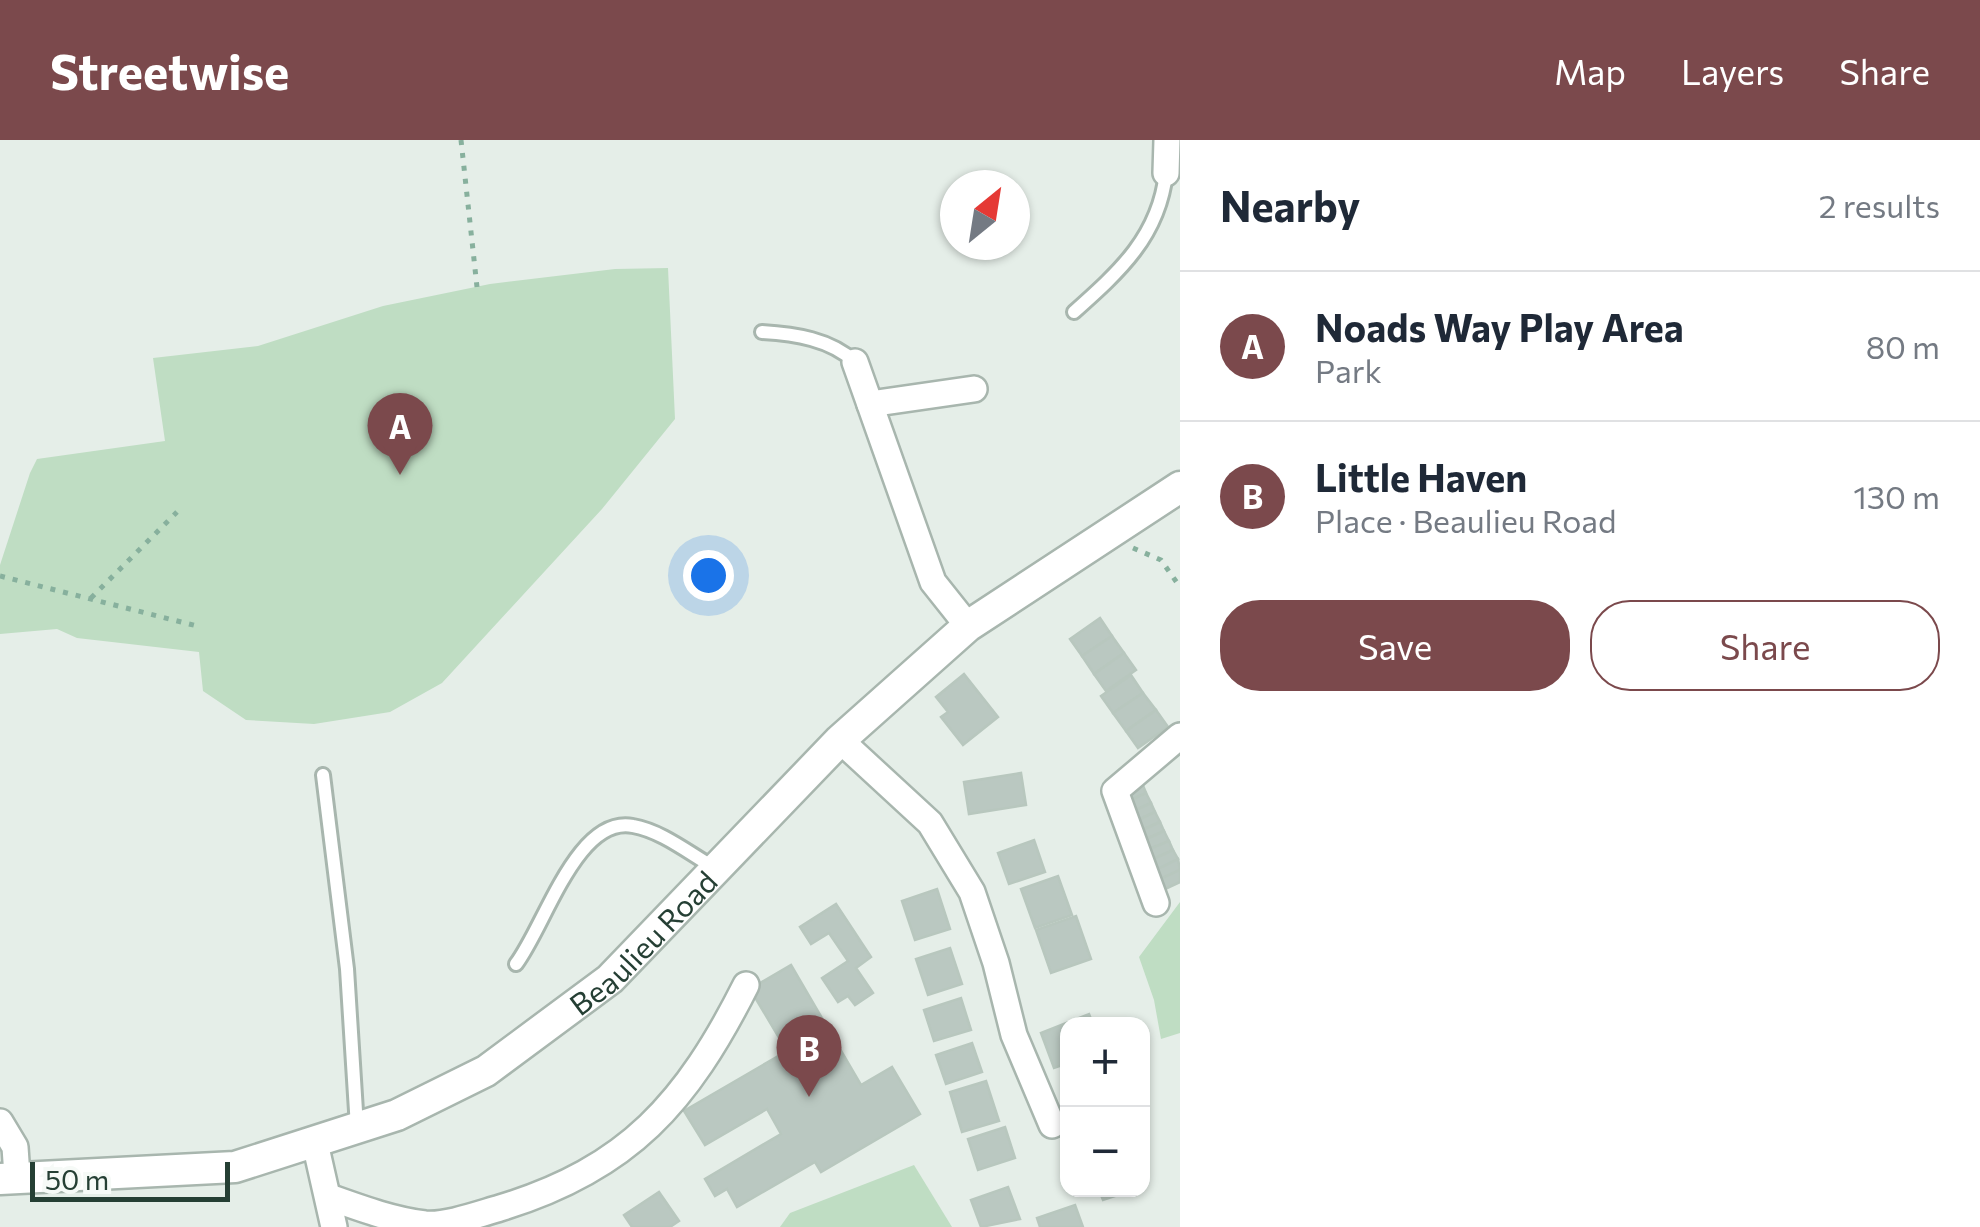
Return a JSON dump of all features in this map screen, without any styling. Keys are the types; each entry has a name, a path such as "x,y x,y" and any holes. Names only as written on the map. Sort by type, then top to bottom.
{"street":[{"path":"1166,173 1167,140"},
{"path":"855,362 933,582 968,626"},
{"path":"870,404 974,389"},
{"name":"Beaulieu Road","path":"8,1178 235,1168 358,1129 486,1071 610,980 840,740 968,626 1180,486"},
{"path":"1156,903 1115,791 1180,736"},
{"path":"840,740 930,823 972,892 996,963 1014,1035 1052,1125"},
{"path":"329,1197 373,1213 429,1225 545,1194 611,1158 655,1124 720,1036 746,985"},
{"path":"0,1122 15,1147 8,1178"},
{"path":"315,1143 334,1227"}],"lane":[{"path":"1074,312 1114,276 1152,229 1163,202 1166,173"},
{"path":"762,332 818,341 840,349 855,362"},
{"path":"323,775 347,969 358,1129"},
{"path":"516,964 579,851 600,830 633,826 717,870"}],"path":[{"path":"461,140 477,287"},
{"path":"91,598 176,512"},
{"path":"1114,529 1144,556 1161,560 1180,587"},
{"path":"0,576 197,626"}],"green space":[{"path":"668,268 675,419 602,509 442,683 390,712 314,724 246,720 203,691 199,652 77,638 57,629 0,634 0,565 37,459 165,441 153,358 258,346 383,306 490,284 615,269"},
{"path":"1180,902 1180,1033 1161,1039 1154,1000 1139,957"},
{"path":"914,1165 952,1227 780,1227 790,1213"}],"building":[{"path":"1100,618 1112,636 1082,656 1070,639"},
{"path":"1112,636 1124,653 1094,674 1082,656"},
{"path":"1124,653 1136,670 1106,691 1094,674"},
{"path":"964,674 998,717 963,745 941,717 948,712 936,697"},
{"path":"1131,675 1143,693 1113,713 1101,696"},
{"path":"1143,693 1156,710 1126,731 1113,713"},
{"path":"1156,710 1168,727 1138,748 1126,731"},
{"path":"1021,773 1026,805 969,814 964,782"},
{"path":"1142,783 1146,793 1125,803 1120,794"},
{"path":"1146,793 1151,803 1129,813 1125,803"},
{"path":"1151,803 1155,812 1134,822 1129,813"},
{"path":"1155,812 1160,822 1138,832 1134,822"},
{"path":"1160,822 1164,831 1142,841 1138,832"},
{"path":"1164,831 1169,841 1147,850 1142,841"},
{"path":"1034,840 1045,872 1009,884 998,853"},
{"path":"1169,841 1173,850 1151,860 1147,850"},
{"path":"1173,850 1178,859 1156,870 1151,860"},
{"path":"1178,859 1180,870 1160,879 1156,870"},
{"path":"1180,870 1180,882 1165,889 1160,879"},
{"path":"1058,876 1072,915 1035,928 1021,889"},
{"path":"937,889 950,929 915,940 902,901"},
{"path":"836,904 871,957 856,968 873,993 855,1005 848,996 838,1002 822,978 848,961 829,933 811,944 800,927"},
{"path":"1076,916 1091,959 1051,973 1036,930"},
{"path":"950,948 962,984 928,995 916,959"},
{"path":"791,965 861,1085 892,1067 920,1114 821,1172 815,1162 737,1207 727,1189 715,1196 705,1179 781,1134 767,1109 705,1145 684,1111 787,1051 750,989"},
{"path":"961,998 971,1030 934,1041 924,1010"},
{"path":"1060,1025 1060,1066 1054,1068 1041,1033"},
{"path":"972,1043 982,1072 946,1084 936,1055"},
{"path":"986,1081 999,1121 962,1132 950,1092"},
{"path":"1005,1127 1015,1158 978,1170 968,1139"},
{"path":"1008,1187 1020,1219 981,1227 971,1200"},
{"path":"659,1192 679,1221 670,1227 632,1227 624,1215"},
{"path":"1075,1205 1083,1227 1040,1227 1037,1218"}],"place":[{"name":"Noads Way Play Area","path":"400,475"},
{"name":"Little Haven","path":"809,1097"}]}
